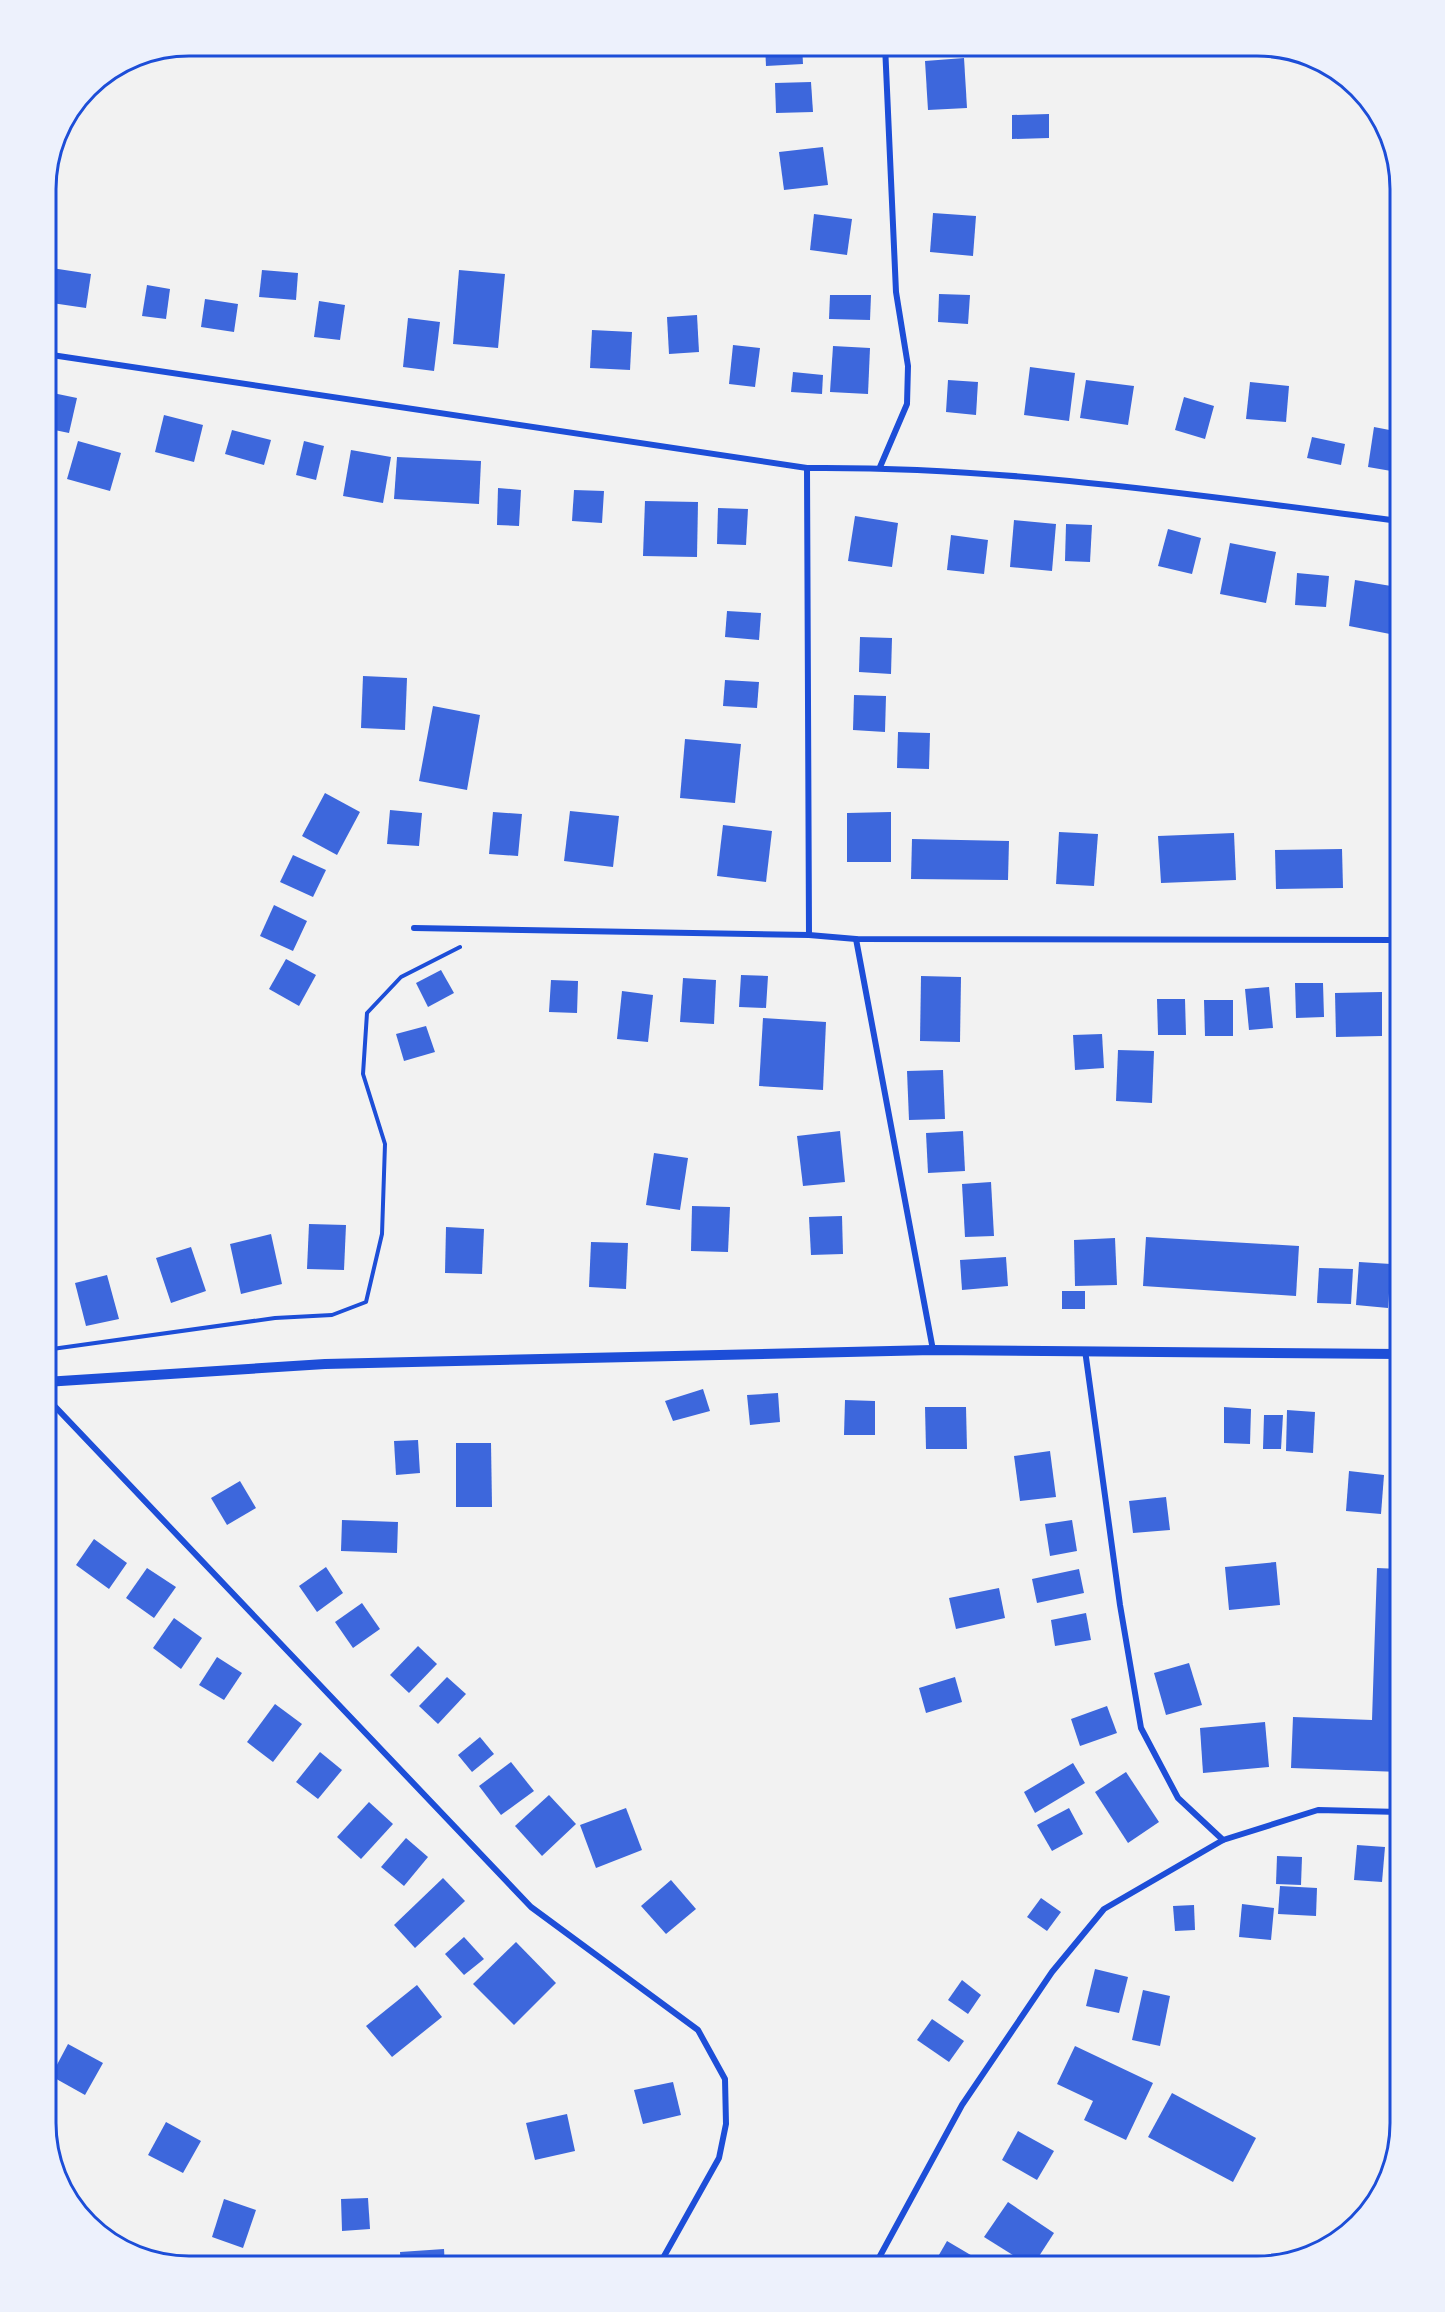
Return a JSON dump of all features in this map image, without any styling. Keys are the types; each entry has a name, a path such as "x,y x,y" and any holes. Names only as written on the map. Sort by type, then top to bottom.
{"street":[{"path":"880,467 907,404 908,366 896,292 885,56"},
{"path":"56,356 807,468 880,467 1149,489 1390,520"},
{"path":"807,468 809,935"},
{"path":"414,928 809,935 856,939 1390,940"},
{"path":"856,939 933,1350"},
{"path":"56,1381 326,1364 933,1350 1390,1354"},
{"path":"1085,1350 1120,1605 1141,1728 1178,1798 1223,1840"},
{"path":"56,1408 531,1907 698,2030 725,2079 726,2124 719,2158 664,2256"},
{"path":"880,2256 962,2105 1052,1972 1104,1909 1223,1840 1318,1810 1390,1812"}],"path":[{"path":"56,1348 264,1320 332,1315 366,1302 382,1234 385,1144 363,1074 367,1013 401,976 462,945"}],"building":[{"path":"766,56 803,56 803,64 766,66"},
{"path":"964,58 967,108 928,110 925,61"},
{"path":"811,82 813,112 776,113 775,83"},
{"path":"1049,114 1049,138 1012,139 1012,115"},
{"path":"823,147 828,185 784,190 779,152"},
{"path":"933,213 976,216 973,256 930,252"},
{"path":"814,214 852,219 847,255 810,250"},
{"path":"56,269 91,274 86,308 56,304"},
{"path":"262,270 298,273 296,300 259,297"},
{"path":"459,270 505,274 498,348 453,344"},
{"path":"147,285 170,289 166,319 142,316"},
{"path":"939,294 970,295 968,324 938,322"},
{"path":"830,295 871,295 870,320 829,319"},
{"path":"205,299 238,304 234,332 201,327"},
{"path":"319,301 345,305 340,340 314,337"},
{"path":"697,315 699,352 669,354 667,317"},
{"path":"408,318 440,322 434,371 403,367"},
{"path":"592,330 632,332 630,370 590,368"},
{"path":"733,345 760,348 755,387 729,384"},
{"path":"833,346 870,348 868,394 830,392"},
{"path":"1030,367 1075,373 1069,421 1024,415"},
{"path":"793,372 823,375 822,394 791,392"},
{"path":"948,380 978,382 976,415 946,412"},
{"path":"1086,380 1134,386 1128,425 1080,418"},
{"path":"1250,382 1289,386 1286,422 1246,419"},
{"path":"56,394 77,398 69,433 56,430"},
{"path":"1184,397 1214,406 1205,439 1175,430"},
{"path":"164,415 203,425 194,462 155,452"},
{"path":"1374,427 1390,430 1390,471 1368,467"},
{"path":"232,430 271,440 264,465 225,454"},
{"path":"1312,437 1345,444 1341,465 1307,458"},
{"path":"78,441 121,453 110,491 67,479"},
{"path":"304,441 324,446 316,480 296,475"},
{"path":"351,450 391,457 383,503 343,496"},
{"path":"397,457 481,461 479,504 394,499"},
{"path":"498,488 521,490 519,526 497,525"},
{"path":"574,490 604,491 602,523 572,521"},
{"path":"645,501 698,502 697,557 643,556"},
{"path":"718,508 748,509 746,545 717,544"},
{"path":"855,516 898,523 892,567 848,561"},
{"path":"1014,520 1056,524 1052,571 1010,567"},
{"path":"1066,524 1092,525 1090,562 1065,561"},
{"path":"1168,529 1201,538 1192,574 1158,566"},
{"path":"951,535 988,540 984,574 947,570"},
{"path":"1230,543 1276,552 1266,603 1220,594"},
{"path":"1297,573 1329,576 1326,607 1295,605"},
{"path":"1355,580 1390,586 1390,634 1349,626"},
{"path":"727,611 761,613 759,640 725,637"},
{"path":"860,637 892,638 891,674 859,672"},
{"path":"363,676 407,678 405,730 361,728"},
{"path":"725,680 759,682 757,708 723,706"},
{"path":"854,695 886,696 885,732 853,730"},
{"path":"433,706 480,715 467,790 419,781"},
{"path":"898,732 930,733 929,769 897,768"},
{"path":"685,739 741,744 735,803 680,798"},
{"path":"325,793 360,812 337,855 302,836"},
{"path":"390,810 422,813 419,846 387,844"},
{"path":"570,811 619,816 613,867 564,861"},
{"path":"493,812 522,814 518,856 489,854"},
{"path":"891,812 891,862 847,862 847,813"},
{"path":"723,825 772,831 766,882 717,876"},
{"path":"1059,832 1098,834 1094,886 1056,884"},
{"path":"1234,833 1236,880 1161,883 1158,836"},
{"path":"912,839 1009,841 1008,880 911,879"},
{"path":"1342,849 1343,888 1276,889 1275,850"},
{"path":"293,855 326,870 313,897 280,882"},
{"path":"274,905 307,921 293,951 260,936"},
{"path":"286,959 316,975 299,1006 269,989"},
{"path":"441,970 454,993 428,1007 416,983"},
{"path":"741,975 768,976 766,1008 739,1007"},
{"path":"921,976 961,977 960,1042 920,1041"},
{"path":"683,978 716,980 714,1024 680,1022"},
{"path":"551,980 578,981 577,1013 549,1012"},
{"path":"1295,983 1323,983 1324,1017 1296,1018"},
{"path":"1269,987 1273,1028 1249,1030 1245,989"},
{"path":"622,991 653,995 648,1042 617,1039"},
{"path":"1382,992 1382,1036 1336,1037 1335,993"},
{"path":"1157,999 1185,999 1186,1035 1158,1035"},
{"path":"1204,1000 1233,1000 1233,1036 1205,1036"},
{"path":"763,1018 826,1022 823,1090 759,1086"},
{"path":"426,1026 435,1052 404,1061 396,1034"},
{"path":"1102,1034 1104,1068 1075,1070 1073,1035"},
{"path":"1118,1050 1154,1051 1152,1103 1116,1101"},
{"path":"943,1070 945,1119 909,1120 907,1071"},
{"path":"840,1131 845,1182 803,1186 797,1136"},
{"path":"963,1131 965,1171 928,1173 926,1133"},
{"path":"654,1153 688,1158 680,1210 646,1205"},
{"path":"991,1182 994,1236 965,1237 962,1184"},
{"path":"692,1206 730,1207 728,1252 691,1251"},
{"path":"842,1216 843,1254 811,1255 809,1217"},
{"path":"309,1224 346,1225 344,1270 307,1269"},
{"path":"446,1227 484,1229 482,1274 445,1273"},
{"path":"271,1234 282,1284 241,1294 230,1244"},
{"path":"1146,1237 1299,1246 1296,1296 1143,1286"},
{"path":"1115,1238 1117,1285 1075,1286 1074,1240"},
{"path":"591,1242 628,1243 626,1289 589,1287"},
{"path":"191,1247 206,1291 171,1303 156,1258"},
{"path":"1006,1257 1008,1286 962,1290 960,1260"},
{"path":"1359,1262 1390,1264 1388,1308 1356,1305"},
{"path":"1319,1268 1353,1269 1351,1304 1317,1303"},
{"path":"107,1275 119,1319 86,1326 75,1283"},
{"path":"1062,1291 1085,1291 1085,1309 1062,1309"},
{"path":"703,1389 710,1411 673,1421 665,1401"},
{"path":"778,1393 780,1422 750,1425 747,1395"},
{"path":"845,1400 875,1401 875,1435 844,1435"},
{"path":"925,1407 966,1407 967,1449 926,1449"},
{"path":"1224,1407 1251,1409 1250,1444 1224,1443"},
{"path":"1287,1410 1315,1412 1313,1453 1286,1451"},
{"path":"1264,1415 1283,1415 1281,1449 1263,1449"},
{"path":"418,1440 420,1473 396,1475 394,1441"},
{"path":"456,1443 491,1443 492,1507 456,1507"},
{"path":"1050,1451 1056,1497 1020,1501 1014,1456"},
{"path":"1349,1471 1384,1475 1381,1514 1346,1511"},
{"path":"240,1481 256,1508 227,1525 211,1498"},
{"path":"1166,1497 1170,1530 1133,1533 1129,1501"},
{"path":"342,1520 398,1522 397,1553 341,1551"},
{"path":"1072,1520 1077,1551 1050,1556 1045,1524"},
{"path":"94,1539 127,1563 109,1589 76,1565"},
{"path":"1276,1562 1280,1605 1229,1610 1225,1567"},
{"path":"326,1567 343,1593 317,1612 299,1586"},
{"path":"147,1568 176,1587 154,1618 126,1598"},
{"path":"1377,1568 1390,1569 1390,1772 1291,1768 1293,1717 1372,1720"},
{"path":"1079,1569 1084,1593 1037,1603 1032,1579"},
{"path":"999,1588 1005,1618 956,1629 949,1598"},
{"path":"362,1603 380,1629 353,1648 335,1622"},
{"path":"1086,1613 1091,1640 1055,1646 1051,1620"},
{"path":"174,1618 202,1638 181,1669 153,1648"},
{"path":"418,1646 437,1664 409,1693 390,1675"},
{"path":"217,1657 242,1673 224,1700 199,1685"},
{"path":"1189,1663 1202,1705 1166,1715 1154,1673"},
{"path":"447,1677 466,1694 438,1724 419,1706"},
{"path":"955,1677 962,1702 926,1713 919,1688"},
{"path":"275,1704 302,1724 273,1762 247,1742"},
{"path":"1107,1706 1117,1733 1080,1746 1071,1719"},
{"path":"1265,1722 1269,1767 1203,1773 1200,1728"},
{"path":"480,1737 494,1754 472,1772 458,1755"},
{"path":"320,1752 342,1770 318,1799 296,1782"},
{"path":"511,1762 534,1791 501,1815 479,1786"},
{"path":"1073,1763 1085,1783 1035,1813 1024,1792"},
{"path":"1126,1772 1159,1822 1128,1843 1095,1792"},
{"path":"549,1795 576,1824 542,1856 515,1826"},
{"path":"369,1802 393,1824 361,1859 337,1837"},
{"path":"626,1808 642,1850 596,1868 580,1825"},
{"path":"1069,1808 1083,1834 1052,1851 1037,1825"},
{"path":"406,1838 428,1857 404,1886 381,1867"},
{"path":"1357,1845 1385,1847 1382,1882 1354,1880"},
{"path":"1277,1856 1302,1857 1301,1885 1276,1884"},
{"path":"443,1878 465,1901 415,1948 394,1925"},
{"path":"671,1880 696,1909 666,1934 641,1906"},
{"path":"1280,1886 1317,1888 1316,1916 1278,1914"},
{"path":"1041,1898 1061,1912 1047,1931 1027,1917"},
{"path":"1242,1904 1274,1908 1271,1940 1239,1937"},
{"path":"1194,1905 1195,1930 1175,1931 1173,1906"},
{"path":"464,1937 484,1959 464,1975 445,1954"},
{"path":"516,1942 556,1983 514,2025 473,1984"},
{"path":"1095,1969 1128,1977 1119,2013 1086,2006"},
{"path":"962,1980 981,1995 968,2014 948,2000"},
{"path":"417,1985 442,2017 392,2057 366,2026"},
{"path":"1143,1990 1170,1996 1160,2046 1132,2040"},
{"path":"932,2019 964,2041 949,2062 917,2040"},
{"path":"68,2044 103,2063 85,2095 56,2079 56,2067"},
{"path":"1075,2046 1153,2083 1126,2140 1084,2120 1093,2101 1057,2084"},
{"path":"673,2082 681,2115 643,2124 634,2090"},
{"path":"1172,2093 1256,2138 1233,2182 1148,2137"},
{"path":"567,2114 575,2151 535,2160 526,2123"},
{"path":"166,2122 201,2141 183,2173 148,2155"},
{"path":"1018,2131 1054,2151 1037,2180 1002,2160"},
{"path":"368,2198 370,2229 342,2231 341,2199"},
{"path":"224,2199 256,2210 243,2248 212,2237"},
{"path":"1008,2202 1054,2233 1039,2256 1014,2256 984,2237"},
{"path":"947,2241 972,2256 938,2256"},
{"path":"444,2249 444,2256 400,2256 400,2252"}]}
